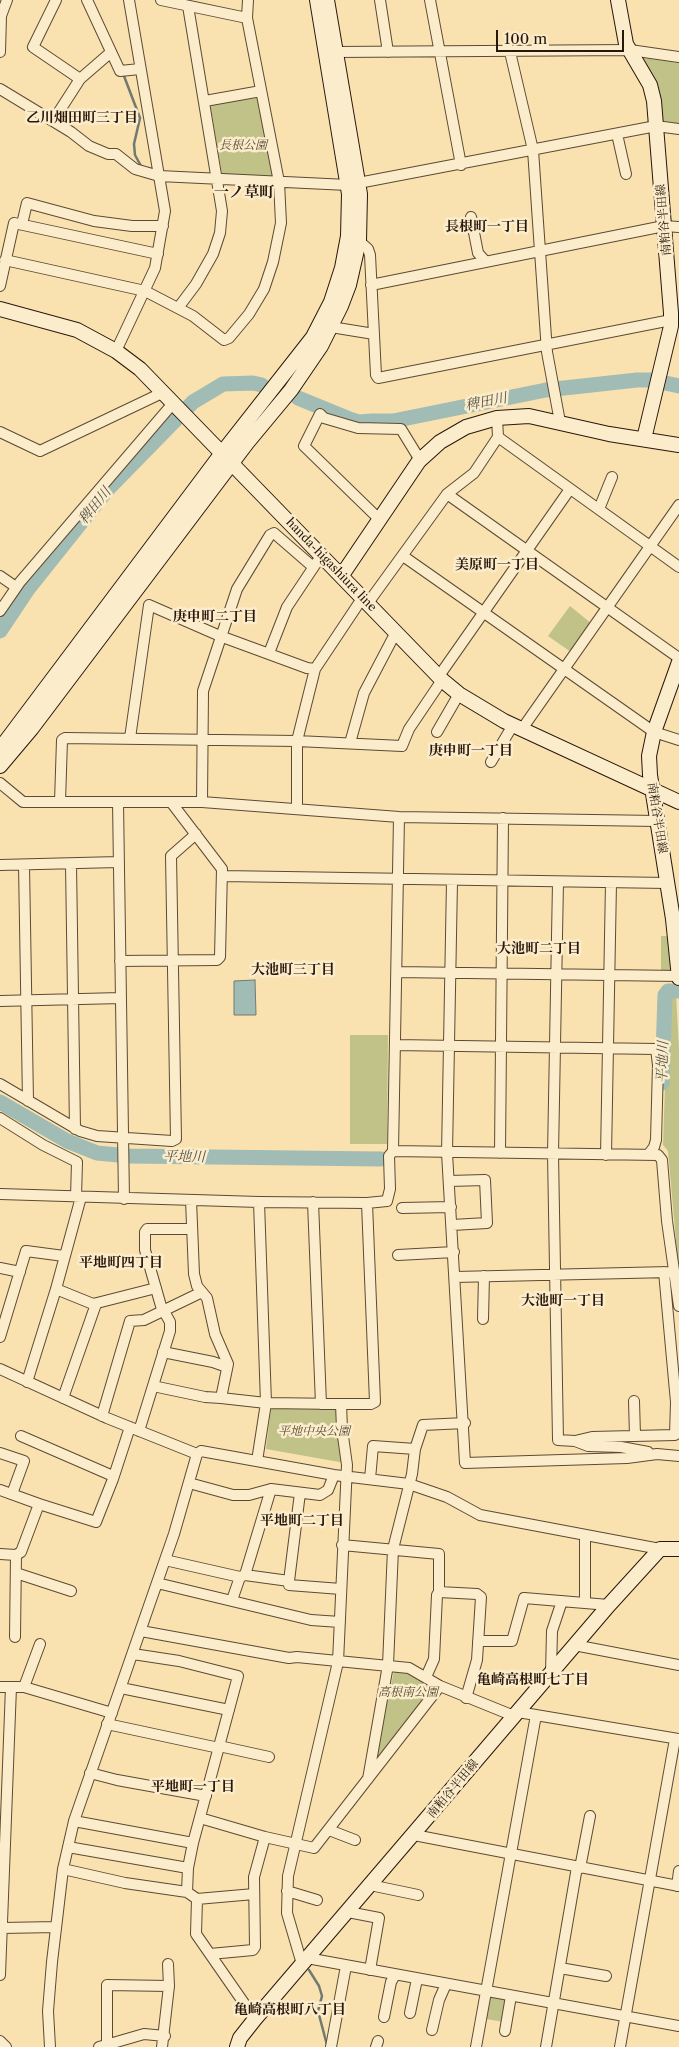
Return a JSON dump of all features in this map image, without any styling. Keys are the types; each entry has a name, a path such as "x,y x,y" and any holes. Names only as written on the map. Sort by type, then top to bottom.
{"main road":[{"path":"0,749 222,453 313,337 331,302 342,268 348,236 353,184 317,0"},
{"path":"0,766 32,728 291,390 331,327 349,285 359,241 328,0"},
{"name":"南粕谷半田線","path":"618,0 618,10 630,50 650,85 654,101 671,320 644,439"},
{"name":"handa-higashiura line","path":"0,309 59,324 116,351 140,369 164,392 171,405 192,422 440,678 459,694 517,727 679,802"},
{"path":"342,575 420,460 453,434 481,422 497,418 529,416 599,432 679,445"},
{"name":"南粕谷半田線","path":"679,662 654,732 649,756 652,789 667,883 676,917 679,971"},
{"path":"660,1549 679,1550"},
{"name":"南粕谷半田線","path":"237,2047 240,2038 255,2019 414,1835 574,1645 660,1549"}],"street":[{"path":"0,52 0,18 7,0"},
{"path":"56,0 33,47 80,79"},
{"path":"87,0 120,71 140,69"},
{"path":"116,351 156,268 165,211 129,0"},
{"path":"161,0 247,18"},
{"path":"5,260 145,292 193,316 224,340 229,338 244,320 264,289 274,262 281,223 279,182 247,18 248,0"},
{"path":"380,0 388,52"},
{"path":"430,0 438,51 461,164"},
{"path":"178,308 200,279 218,243 222,211 219,179 188,6"},
{"path":"336,52 630,50 679,57"},
{"path":"510,52 533,150 547,344 560,422"},
{"path":"53,121 80,79 110,53"},
{"path":"0,89 53,121 89,146 108,154 116,154 136,169 159,176 353,184 656,126 679,129"},
{"path":"205,102 262,91"},
{"path":"617,134 626,174"},
{"path":"22,224 27,203 94,221 132,226 163,226"},
{"path":"472,216 478,253 486,262"},
{"path":"0,286 14,223 158,254"},
{"path":"371,285 664,226 679,227"},
{"path":"359,241 368,249 376,375 378,378 671,320"},
{"path":"331,327 374,334"},
{"path":"0,432 40,451 164,392"},
{"path":"0,611 16,587 171,405"},
{"path":"380,519 304,446 320,414 324,418 358,428 401,429 420,460"},
{"path":"297,808 298,741 315,669 365,600 403,556 447,494 474,472 498,437 497,418"},
{"path":"498,437 679,567"},
{"path":"599,509 612,477"},
{"path":"60,802 62,740 65,738 350,742 402,746 409,729 483,612 570,489"},
{"path":"447,494 679,658"},
{"path":"491,762 564,668 679,505"},
{"path":"202,802 203,691 237,589 270,535 274,533 312,566"},
{"path":"268,653 287,607 312,566 323,556"},
{"path":"403,556 654,732 679,740"},
{"path":"0,576 16,587"},
{"path":"130,738 149,605 220,636 307,668 315,669"},
{"path":"350,742 364,693 396,632"},
{"path":"437,732 459,694"},
{"path":"0,783 23,802 202,802 399,817 657,821"},
{"path":"118,802 124,1199"},
{"path":"120,962 217,960 220,957 222,869 171,802"},
{"path":"0,1194 259,1202 367,1203 387,1201 390,1189 389,1156 393,1151 399,817"},
{"path":"500,1153 503,818"},
{"path":"0,1084 75,1129 97,1136 123,1141 172,1141 176,1139 172,856 196,834"},
{"path":"0,865 118,862"},
{"path":"71,864 75,1129"},
{"path":"24,865 28,1101"},
{"path":"222,876 667,883"},
{"path":"452,881 447,1152 465,1463 627,1458 656,1454"},
{"path":"395,1045 449,1045 502,1047 556,1048 608,1049 656,1048 658,1052 656,1140 654,1147 669,1272 676,1402 675,1435 592,1437 575,1441 558,1440 553,1154 556,1048 558,882"},
{"path":"606,1155 611,883"},
{"path":"397,972 610,975 679,971"},
{"path":"0,1001 121,998"},
{"path":"0,1118 43,1145 76,1162 78,1197 56,1289 27,1382"},
{"path":"393,1151 656,1157"},
{"path":"449,1182 485,1180 487,1223 452,1225"},
{"path":"191,1200 194,1274 197,1286 207,1298 215,1334 227,1367 221,1398"},
{"path":"257,1461 266,1403 259,1202"},
{"path":"313,1202 321,1404"},
{"path":"153,1386 205,1397 266,1403 371,1404 374,1402 367,1203"},
{"path":"402,1208 451,1207"},
{"path":"0,1490 96,1522 113,1476 153,1386 170,1322 163,1309 145,1250 145,1232 147,1230 192,1229"},
{"path":"0,1337 26,1251 64,1256"},
{"path":"398,1255 454,1252"},
{"path":"0,1268 20,1272"},
{"path":"455,1276 669,1272"},
{"path":"669,1272 679,1306"},
{"path":"483,1319 484,1276"},
{"path":"56,1289 89,1304 96,1304 156,1288"},
{"path":"102,1416 130,1321 144,1320 163,1309 202,1292"},
{"path":"63,1398 96,1304"},
{"path":"163,1352 213,1362 227,1367"},
{"path":"0,1370 102,1416 197,1454"},
{"path":"634,1401 635,1436"},
{"path":"341,1404 347,1465 338,1662 295,1844 288,1876 287,1891 286,1913 305,1961 370,1970 679,2026"},
{"path":"368,1778 388,1665 393,1549 409,1484 415,1449 423,1425 464,1423"},
{"path":"21,1436 113,1476"},
{"path":"575,1441 588,1446 621,1447 656,1454 679,1456"},
{"path":"370,1480 373,1446 415,1449"},
{"path":"50,2047 48,2011 56,1927 63,1869 74,1821 107,1724 134,1654 190,1483 197,1454 200,1450 346,1477 409,1484 446,1497 480,1515 660,1549"},
{"path":"0,1453 24,1461 12,1494"},
{"path":"190,1483 232,1496 249,1495 270,1489 317,1495 328,1490 334,1475"},
{"path":"232,1600 242,1576 270,1489"},
{"path":"300,1494 289,1585 341,1589"},
{"path":"0,1554 16,1554 21,1552 39,1504"},
{"path":"585,1535 585,1603"},
{"path":"342,1545 439,1554 439,1592 437,1595 434,1659 426,1677"},
{"path":"15,1637 16,1554"},
{"path":"165,1560 242,1576 289,1581"},
{"path":"16,1573 71,1591"},
{"path":"157,1582 311,1620 340,1622"},
{"path":"439,1592 480,1597 477,1660 466,1698"},
{"path":"478,1641 512,1642 524,1598 609,1605"},
{"path":"551,1674 552,1631 562,1601"},
{"path":"141,1632 289,1658 297,1657 409,1668 466,1698 516,1714 536,1715 677,1739 620,2047"},
{"path":"24,1687 40,1644"},
{"path":"574,1645 679,1665"},
{"path":"134,1654 178,1661 238,1676 193,1843 188,1868 187,1892"},
{"path":"200,1818 265,1837 314,1848 440,1686"},
{"path":"0,1687 24,1687 112,1713"},
{"path":"0,1975 3,1819 11,1687"},
{"path":"121,1688 229,1710"},
{"path":"476,2047 509,1854 536,1715"},
{"path":"107,1724 269,1757"},
{"path":"90,1773 206,1796"},
{"path":"546,2047 590,1816"},
{"path":"74,1821 193,1843"},
{"path":"329,1830 354,1840"},
{"path":"414,1835 678,1886 679,1871"},
{"path":"210,1954 254,1948 254,1877 265,1837"},
{"path":"68,1847 188,1868"},
{"path":"63,1869 125,1883 187,1892 197,1899 254,1894"},
{"path":"370,1885 418,1895"},
{"path":"287,1891 317,1900"},
{"path":"197,1899 196,1934 255,2019"},
{"path":"348,1912 379,1918 370,1970"},
{"path":"2,1928 56,1927"},
{"path":"162,2047 165,2036 169,1986 168,1964"},
{"path":"331,2047 346,1966"},
{"path":"560,1968 606,1976"},
{"path":"384,2018 394,1975"},
{"path":"410,2013 417,1979"},
{"path":"432,2030 439,2000 446,1984"},
{"path":"165,2036 144,2034 103,2046 107,1985 169,1986"},
{"path":"505,2031 511,1996"},
{"path":"0,2041 6,2047"}],"green space":[{"path":"644,58 679,63 679,126 663,124 642,62"},
{"name":"長根公園","path":"259,95 275,176 222,174 210,103"},
{"path":"570,606 592,624 571,652 548,636"},
{"path":"661,936 670,936 672,968 669,971 661,971"},
{"path":"676,994 679,1048 679,1275 668,1151 663,1145 668,997"},
{"path":"350,1035 388,1035 387,1144 350,1144"},
{"name":"平地中央公園","path":"339,1408 345,1463 266,1449 271,1409"},
{"name":"高根南公園","path":"394,1671 411,1672 433,1685 434,1690 379,1762 375,1760"},
{"path":"490,1995 507,1999 504,2022 486,2019"}],"water":[{"path":"255,980 256,1015 234,1015 234,981"}],"waterway":[{"path":"124,76 140,118 134,144 135,155 141,166"},
{"name":"稗田川","path":"298,398 359,422 393,421 546,390 637,380 651,380 679,386"},
{"name":"稗田川","path":"0,631 28,589 107,490 193,402 223,384 253,383 262,385"},
{"name":"平地川","path":"662,1083 665,995 668,991 679,991"},
{"name":"平地川","path":"0,1102 67,1141 97,1153 129,1156 381,1159"},
{"path":"309,1970 319,1986 322,1996 318,2011 327,2045"}],"district":[{"name":"乙川畑田町三丁目","path":"82,118"},
{"name":"一ノ草町","path":"244,193"},
{"name":"長根町一丁目","path":"487,227"},
{"name":"美原町一丁目","path":"497,565"},
{"name":"庚申町二丁目","path":"215,617"},
{"name":"庚申町一丁目","path":"471,751"},
{"name":"大池町二丁目","path":"539,949"},
{"name":"大池町三丁目","path":"293,970"},
{"name":"平地町四丁目","path":"121,1263"},
{"name":"大池町一丁目","path":"563,1301"},
{"name":"平地町二丁目","path":"302,1521"},
{"name":"亀崎高根町七丁目","path":"533,1680"},
{"name":"平地町一丁目","path":"193,1787"},
{"name":"亀崎高根町八丁目","path":"290,2010"}]}
